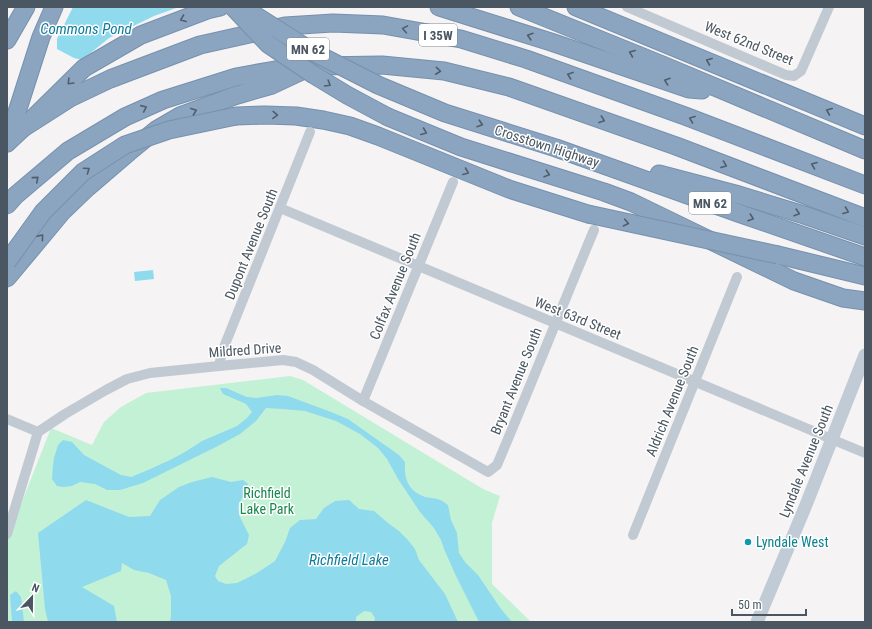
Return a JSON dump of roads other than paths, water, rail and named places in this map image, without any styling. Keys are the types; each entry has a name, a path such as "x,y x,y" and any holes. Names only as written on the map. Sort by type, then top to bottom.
{"highway":[{"path":"7,40 26,7"},
{"path":"7,143 41,37 54,7"},
{"path":"23,128 84,68 141,36 207,10 220,7"},
{"path":"233,7 268,44 347,96 388,117 461,147 604,192 631,202 794,281 843,298 865,301"},
{"name":"Crosstown Highway","path":"242,7 312,52 378,85 446,113 556,148 865,257"},
{"path":"439,7 551,42 689,89 732,94"},
{"path":"519,7 865,150"},
{"path":"576,7 865,126"},
{"name":"I 35W","path":"7,143 23,128 70,98 110,79 200,45 285,26 333,23 383,25 461,39 526,59 685,116 865,185"},
{"path":"7,205 16,195 68,151 125,117 163,100 236,77 275,70 315,66 382,65 444,71 509,87 676,146 865,218"},
{"path":"7,278 62,212 105,172 156,130 180,116 234,96 272,85 315,66"},
{"path":"7,262 43,212 83,172 125,145 169,130 236,116 265,115 296,116 350,126 509,189 588,214 778,255 862,275"},
{"path":"556,148 739,195 865,236"}],"main road":[{"name":"Lyndale Avenue South","path":"757,622 865,355"}],"street":[{"name":"West 62nd Street","path":"627,7 786,75 794,76 801,71 829,7"},
{"name":"Dupont Avenue South","path":"219,366 222,352 310,132"},
{"name":"Colfax Avenue South","path":"363,401 453,182"},
{"name":"West 63rd Street","path":"280,208 865,453"},
{"name":"Bryant Avenue South","path":"488,472 497,465 594,230"},
{"name":"Aldrich Avenue South","path":"633,535 737,277"},
{"name":"Mildred Drive","path":"38,432 65,414 127,379 150,373 283,360 296,362 313,370 363,401 488,472"},
{"path":"7,419 38,432 7,534"}],"water":[{"name":"Commons Pond","path":"73,7 179,7 154,16 109,38 82,60 74,58 57,49 57,39"},
{"path":"153,270 154,279 135,281 134,272"},
{"path":"220,388 226,388 247,397 256,398 277,395 288,396 331,412 348,419 399,455 405,462 406,479 411,488 425,497 438,499 448,505 451,520 457,533 459,553 465,562 478,575 501,609 512,622 479,622 456,576 441,540 434,528 420,512 398,479 387,459 378,448 360,434 336,421 305,411 266,408 256,421 240,434 143,483 120,490 107,490 95,484 80,482 72,486 63,487 57,486 52,479 54,458 58,445 63,440 72,442 84,455 121,475 131,477 170,460 202,441 237,426 252,412 246,404 223,394"},
{"name":"Richfield Lake","path":"212,477 231,482 243,480 248,484 247,490 238,508 243,524 249,535 247,544 219,566 215,576 218,581 226,584 237,583 257,573 275,561 285,542 290,528 300,520 316,519 324,508 335,501 349,500 359,509 374,511 408,540 415,549 419,560 445,594 458,622 374,622 375,618 371,612 364,611 356,617 356,622 170,622 171,596 166,580 149,573 134,570 122,563 121,571 82,587 114,606 117,622 48,622 45,609 38,533 86,500 129,517 150,516 160,500 179,487"},
{"path":"16,591 21,597 24,622 12,622 10,595"}],"place":[{"name":"Lyndale West","path":"748,542"}],"park label":[{"name":"Richfield Lake Park","path":"267,502"}]}
